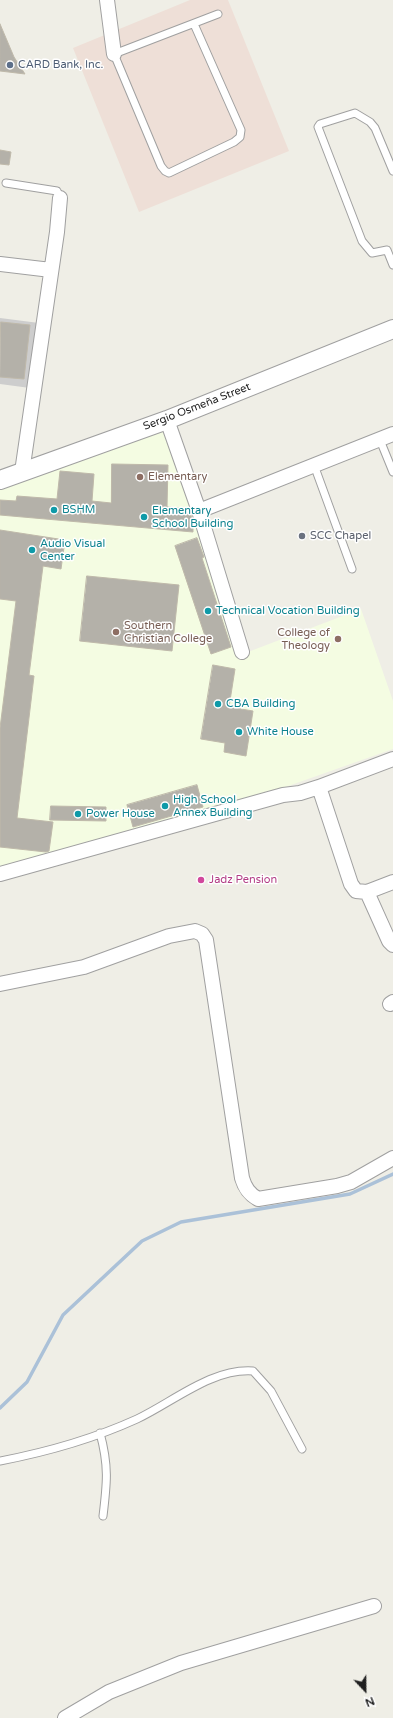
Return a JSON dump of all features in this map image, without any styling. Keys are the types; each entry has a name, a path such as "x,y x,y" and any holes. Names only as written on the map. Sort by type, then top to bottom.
{"street":[{"path":"107,0 114,54"},
{"path":"22,472 57,232 60,198"},
{"path":"0,264 51,270"},
{"name":"Sergio Osmeña Street","path":"0,480 167,420 393,329"},
{"path":"167,420 199,511 242,652"},
{"path":"199,511 387,437"},
{"path":"0,874 283,795 300,793 393,759"},
{"path":"319,787 351,884 356,891 367,892 393,882"},
{"path":"367,892 389,941 393,944"},
{"path":"0,984 84,967 169,936 195,931 202,934 206,940 242,1178 244,1185 251,1194 258,1199 337,1186 351,1182 393,1158"},
{"path":"65,1718 109,1692 180,1663 374,1606"}],"lane":[{"path":"194,24 241,130 240,137 234,142 169,173 161,166 114,54 218,14"},
{"path":"393,171 373,125 358,115 351,113 318,126 362,241 372,253 390,248 393,265"},
{"path":"6,183 57,191 60,198"},
{"path":"387,437 393,472"},
{"path":"314,465 352,569"},
{"path":"0,1461 60,1447 100,1433 136,1419 186,1391 218,1376 242,1370 253,1371 271,1391 302,1449"},
{"path":"100,1433 108,1474 103,1516"}],"shaded area":[{"path":"190,0 228,0 289,151 139,212 73,48"},
{"path":"0,318 39,323 30,388 0,384"},
{"name":"Southern Christian College","path":"165,431 240,655 361,609 393,701 393,749 277,790 0,867 0,490"}],"building":[{"path":"0,24 14,57 25,74 0,71"},
{"path":"0,150 11,152 9,165 0,164"},
{"path":"1,322 30,325 24,379 0,377"},
{"path":"112,464 168,465 167,507 189,509 193,522 193,532 0,515 0,500 16,501 17,496 57,499 60,471 94,474 92,501 111,503"},
{"path":"0,530 65,540 61,569 43,566 29,675 34,676 17,818 53,822 49,851 46,852 0,847 0,728 16,601 0,599"},
{"name":"Technical Vocation Building","path":"197,538 231,647 211,654 175,546"},
{"path":"87,576 179,585 172,651 80,641"},
{"name":"CBA Building","path":"213,665 235,669 229,707 253,711 246,756 224,752 225,743 201,739"},
{"name":"High School Annex Building","path":"197,785 203,807 133,827 127,805"},
{"name":"Power House","path":"51,806 106,807 106,821 50,820"}],"waterway":[{"path":"0,1408 27,1382 63,1315 142,1241 181,1222 350,1194 393,1174"}],"place":[{"name":"CARD Bank, Inc.","path":"10,65"},
{"name":"Elementary","path":"140,477"},
{"name":"BSHM","path":"54,510"},
{"name":"Elementary School Building","path":"144,517"},
{"name":"SCC Chapel","path":"302,536"},
{"name":"Audio Visual Center","path":"32,550"},
{"name":"Technical Vocation Building","path":"208,611"},
{"name":"Southern Christian College","path":"116,632"},
{"name":"College of Theology","path":"338,639"},
{"name":"CBA Building","path":"218,704"},
{"name":"White House","path":"239,732"},
{"name":"High School Annex Building","path":"165,806"},
{"name":"Power House","path":"78,814"},
{"name":"Jadz Pension","path":"201,880"}]}
